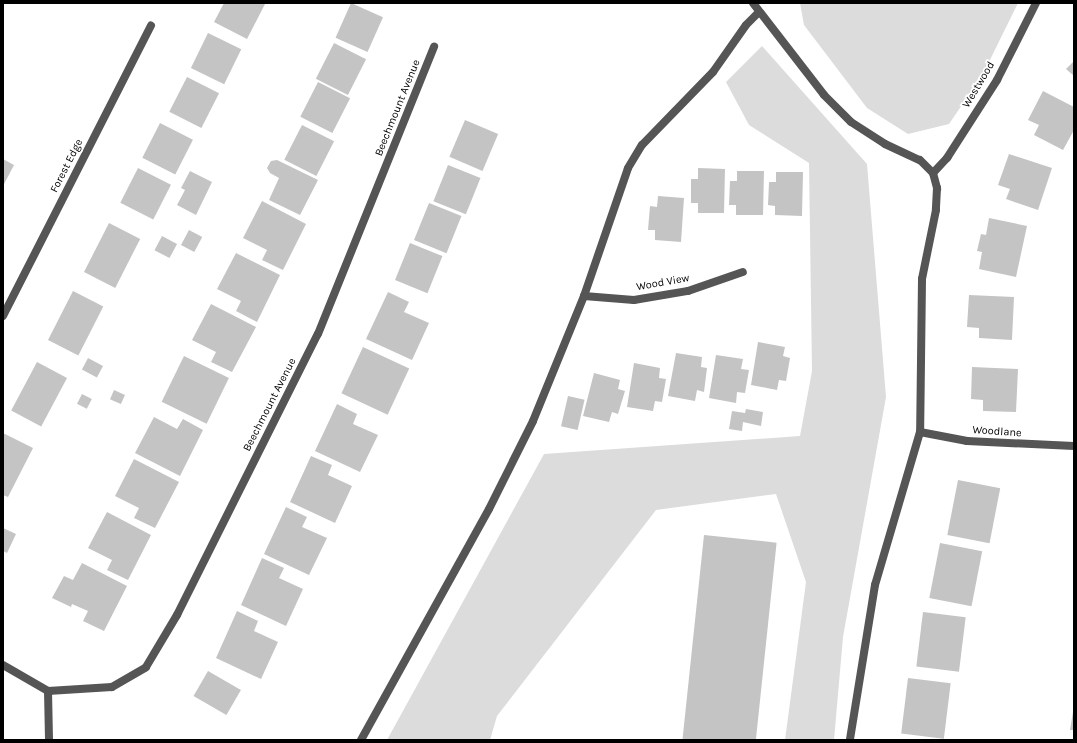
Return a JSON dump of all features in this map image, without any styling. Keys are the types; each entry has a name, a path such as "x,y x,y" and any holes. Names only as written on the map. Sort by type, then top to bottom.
{"street":[{"path":"752,3 824,96 851,122 885,144 920,160 933,173 937,188 936,210 922,279 920,432 875,585 850,740"},
{"name":"Westwood","path":"933,173 947,158 997,80 1036,3"},
{"path":"361,740 496,496 533,421 584,296 628,168 642,145 713,72 746,25 759,12"},
{"name":"Forest Edge","path":"3,316 151,26"},
{"name":"Beechmount Avenue","path":"48,691 112,687 146,666 177,615 318,334 434,47"},
{"name":"Wood View","path":"584,296 634,300 688,291 743,272"},
{"name":"Woodlane","path":"920,432 967,441 1074,446"},
{"path":"3,665 48,691 49,740"}],"shaded area":[{"path":"800,3 1018,3 983,74 949,124 908,134 867,108 804,25"},
{"path":"762,46 867,164 886,397 843,637 834,740 785,740 806,582 776,494 656,510 497,716 490,740 387,740 544,454 800,436 812,371 809,163 749,125 726,82"}],"building":[{"path":"224,3 265,4 247,39 214,22"},
{"path":"351,3 383,17 368,52 336,38"},
{"path":"208,33 241,49 224,84 191,68"},
{"path":"334,43 366,59 348,95 316,79"},
{"path":"1074,61 1074,76 1066,69"},
{"path":"187,77 219,93 201,128 169,112"},
{"path":"318,82 350,98 332,133 300,117"},
{"path":"1043,91 1074,107 1074,130 1063,150 1034,135 1039,125 1028,120"},
{"path":"465,120 498,134 483,171 449,157"},
{"path":"160,123 193,140 175,175 142,158"},
{"path":"302,125 334,141 316,176 284,160"},
{"path":"1009,154 1052,168 1038,210 1006,199 1010,189 998,185"},
{"path":"3,159 14,165 3,186"},
{"path":"277,160 318,180 300,215 269,200 279,178 270,173 267,168 271,161"},
{"path":"448,165 480,178 466,214 433,201"},
{"path":"138,168 171,185 153,220 120,203"},
{"path":"698,168 725,169 724,213 698,213 698,203 691,203 691,179 698,179"},
{"path":"190,171 212,182 196,215 177,205 185,190 181,188"},
{"path":"737,171 764,171 763,215 736,215 736,205 729,205 730,181 737,181"},
{"path":"776,172 803,172 802,216 775,215 775,206 768,205 769,182 776,182"},
{"path":"658,196 684,198 681,242 655,240 655,230 648,230 650,206 657,207"},
{"path":"262,201 306,224 283,270 262,260 267,250 243,238"},
{"path":"429,203 461,216 446,253 414,240"},
{"path":"989,218 1027,226 1016,277 979,269 982,252 977,251 981,234 986,235"},
{"path":"109,223 140,239 115,288 84,272"},
{"path":"189,230 202,237 194,252 181,245"},
{"path":"162,236 177,244 169,258 154,250"},
{"path":"410,243 442,256 427,293 395,280"},
{"path":"236,253 280,275 257,322 236,311 241,301 217,289"},
{"path":"73,291 103,306 78,355 48,340"},
{"path":"388,292 409,302 404,312 429,323 412,360 366,339"},
{"path":"969,295 1014,297 1012,340 979,338 979,328 967,327"},
{"path":"211,304 256,327 232,372 211,362 216,352 192,340"},
{"path":"758,342 785,347 783,356 790,358 786,381 779,380 777,390 751,385"},
{"path":"363,347 409,369 388,415 341,393"},
{"path":"676,353 702,357 701,367 707,368 704,392 697,390 695,401 668,396"},
{"path":"716,355 743,359 741,369 749,370 745,393 737,392 736,403 709,398"},
{"path":"184,356 229,378 207,424 162,402"},
{"path":"88,358 103,366 97,377 82,369"},
{"path":"37,362 67,378 41,427 11,411"},
{"path":"634,363 660,368 659,378 666,379 662,402 655,401 653,411 627,407"},
{"path":"972,367 1018,369 1016,412 983,411 983,400 971,399"},
{"path":"594,373 620,380 618,389 625,391 618,414 612,412 609,422 583,416"},
{"path":"114,390 125,395 121,404 110,399"},
{"path":"82,394 92,399 87,409 77,404"},
{"path":"568,396 585,400 578,430 561,426"},
{"path":"337,404 357,414 353,424 378,435 360,472 315,451"},
{"path":"746,409 763,412 761,426 743,422 742,431 729,429 732,411 745,413"},
{"path":"154,417 177,429 183,419 203,430 180,476 135,453"},
{"path":"3,433 33,448 8,497 3,495"},
{"path":"311,456 332,465 328,475 352,486 335,523 290,502"},
{"path":"134,459 179,482 155,528 134,518 139,508 115,496"},
{"path":"958,480 1000,488 990,543 947,535"},
{"path":"286,507 307,517 302,527 327,538 309,575 264,554"},
{"path":"107,512 151,535 128,580 107,570 112,560 88,548"},
{"path":"3,528 16,534 7,553 3,551"},
{"path":"704,535 777,543 756,740 682,740"},
{"path":"940,543 982,551 972,606 929,598"},
{"path":"262,558 284,568 279,578 303,589 286,626 241,605"},
{"path":"82,563 127,586 104,631 83,621 88,611 72,604 71,607 52,598 64,576 73,580"},
{"path":"237,611 258,621 254,631 278,642 261,679 216,658"},
{"path":"923,612 966,617 959,672 916,667"},
{"path":"208,671 241,690 226,715 194,696"},
{"path":"908,678 951,683 944,739 901,734"},
{"path":"1074,706 1074,730 1070,730"}]}
